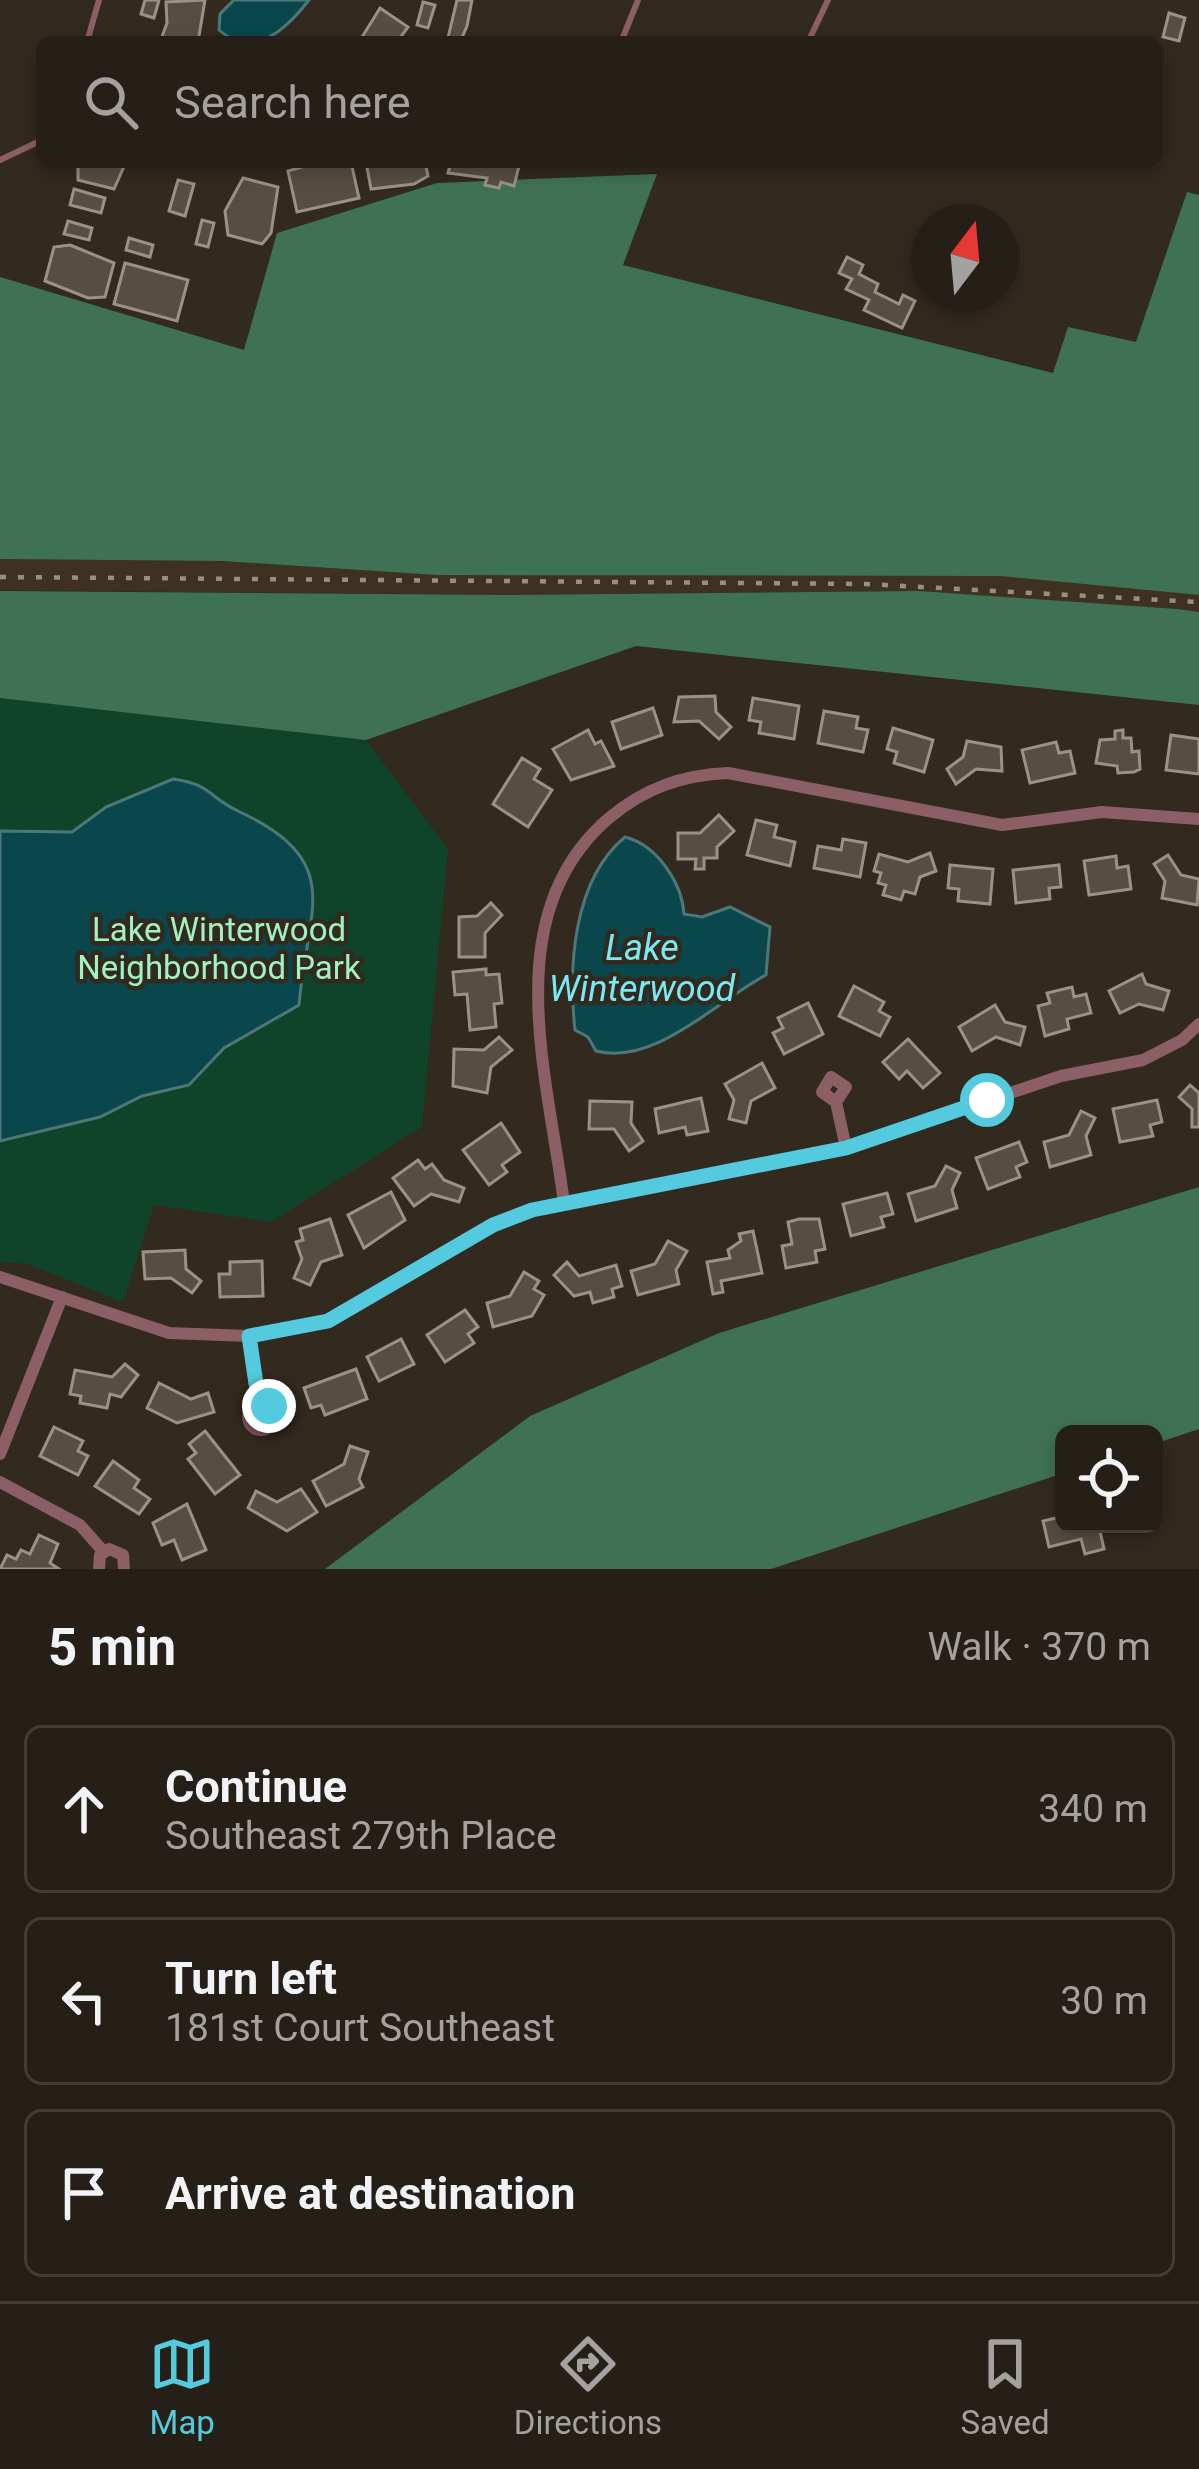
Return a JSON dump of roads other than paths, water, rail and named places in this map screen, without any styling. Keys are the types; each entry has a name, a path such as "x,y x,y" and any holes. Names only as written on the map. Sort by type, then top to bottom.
{"street":[{"path":"563,1203 538,990 541,930 561,876 579,848 620,809 652,789 697,774 728,773 1002,825 1115,812 1199,819"},
{"path":"0,1277 169,1333 249,1336 328,1321 493,1225 563,1203 846,1148 1061,1076 1143,1060 1199,1024"},
{"path":"836,1102 846,1148"},
{"path":"0,1454 62,1297"},
{"path":"249,1336 259,1404"},
{"path":"0,1482 80,1525 104,1551 119,1551 124,1569"},
{"path":"99,1569 104,1551"}],"lane":[{"path":"89,36 99,0"},
{"path":"623,36 638,0"},
{"path":"811,36 828,0"},
{"path":"0,160 36,143"}],"water":[{"path":"234,0 309,0 271,36 228,36 219,30 220,14"},
{"path":"173,779 202,788 272,830 295,849 307,869 312,914 299,1005 224,1048 189,1085 142,1096 100,1117 0,1141 0,831 72,832 106,807"},
{"name":"Lake Winterwood","path":"625,837 647,848 666,867 684,914 702,917 730,907 770,927 766,975 663,1040 618,1053 596,1051 588,1037 575,1030 573,979 584,900 594,876"}],"railway":[{"path":"0,577 866,584 1199,602"}],"park label":[{"name":"Lake Winterwood Neighborhood Park","path":"219,948"}]}
